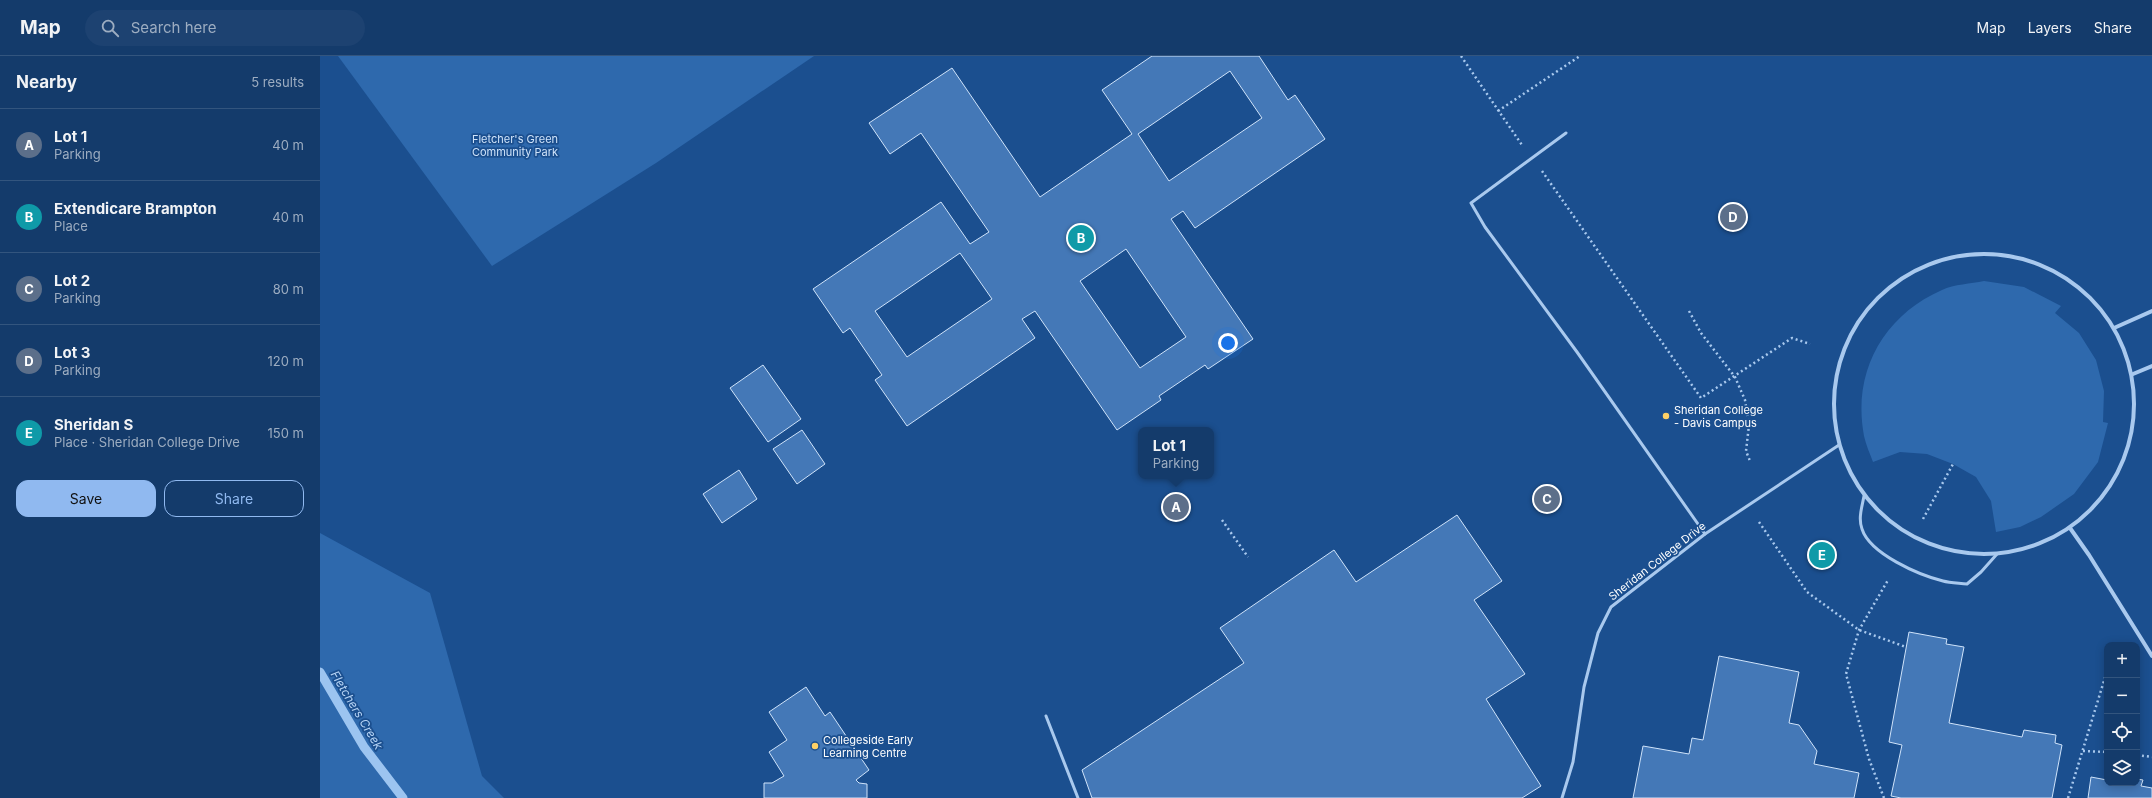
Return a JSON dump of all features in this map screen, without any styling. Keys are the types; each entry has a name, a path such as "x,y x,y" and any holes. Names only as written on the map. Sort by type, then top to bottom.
{"street":[{"path":"1976,254 2017,257 2055,272 2088,296 2114,328 2133,374 2135,418 2125,461 2102,498 2070,528 2035,546 1997,554 1954,551 1914,537 1887,519 1864,496 1838,445 1833,408 1837,370 1850,335 1871,304 1888,289 1899,280 1935,261 1976,254"},
{"path":"2114,328 2152,311"},
{"path":"2133,374 2152,366"},
{"path":"2070,528 2089,555 2152,656"}],"lane":[{"path":"1566,133 1471,204 1485,227 1563,332 1705,534"},
{"name":"Sheridan College Drive","path":"1562,798 1573,762 1586,681 1598,633 1611,607 1705,534 1838,445"},
{"path":"1864,496 1860,516 1862,530 1869,542 1898,564 1944,582 1967,584 1981,572 1997,554"},
{"path":"1046,716 1078,798"}],"path":[{"path":"1461,56 1701,398 1792,338 1810,344"},
{"path":"1498,110 1580,56"},
{"path":"1689,311 1701,333 1734,376 1745,400 1749,425 1746,451 1750,461"},
{"path":"1923,519 1953,464"},
{"path":"1222,520 1248,557"},
{"path":"1759,522 1807,592 1859,630 1906,646"},
{"path":"1884,798 1870,759 1846,674 1859,630 1888,580"},
{"path":"2068,798 2105,678"},
{"path":"2083,751 2104,752"},
{"path":"2140,755 2152,757"}],"green space":[{"name":"Fletcher's Green Community Park","path":"338,56 814,56 656,163 492,266"},
{"path":"1984,281 2024,287 2061,306 2055,313 2079,333 2096,360 2104,391 2103,422 2108,423 2098,462 2074,494 2041,517 2020,527 1996,532 1991,501 1976,477 1953,464 1927,454 1900,452 1873,462 1864,436 1861,412 1863,390 1868,369 1876,349 1888,331 1903,315 1921,301 1942,290 1957,285"},
{"path":"320,533 430,593 482,776 504,798 320,798"}],"building":[{"path":"1152,56 1259,56 1288,100 1295,95 1325,139 1195,228 1183,211 1171,219 1253,339 1208,369 1205,365 1159,396 1161,400 1117,430 1035,311 1022,319 1035,338 907,426 875,380 882,375 850,328 843,333 813,289 941,202 970,244 989,232 921,133 890,154 869,123 952,68 1040,197 1132,134 1102,90","holes":["1230,71 1262,118 1169,181 1138,134","1126,249 1186,337 1140,368 1080,281","960,253 992,299 907,357 875,311"]},
{"path":"763,365 801,419 768,442 730,388"},
{"path":"802,430 825,464 797,484 773,449"},
{"path":"739,470 757,499 722,523 703,494"},
{"path":"1457,515 1502,581 1474,600 1525,674 1486,699 1541,786 1522,798 1092,798 1082,770 1244,663 1220,628 1334,550 1356,582"},
{"path":"1909,632 1947,639 1946,644 1964,647 1949,723 2022,737 2024,730 2056,735 2055,743 2062,745 2052,798 1901,798 1891,796 1902,745 1889,742"},
{"path":"1719,656 1799,672 1789,723 1799,725 1817,751 1814,764 1859,773 1854,798 1633,798 1643,746 1689,754 1692,738 1703,740"},
{"name":"Collegeside Early Learning Centre","path":"806,687 825,716 830,712 869,770 856,780 859,783 867,784 867,798 764,798 764,783 772,783 784,776 769,752 787,740 769,712"},
{"path":"2091,777 2104,779 2104,786 2140,786 2140,780 2143,780 2141,786 2152,788 2152,798 2088,798"}],"waterway":[{"name":"Fletchers Creek","path":"320,672 364,747 403,798"}],"place":[{"name":"Lot 3","path":"1733,217"},
{"name":"Extendicare Brampton","path":"1081,238"},
{"name":"Sheridan College - Davis Campus","path":"1666,416"},
{"name":"Lot 2","path":"1547,499"},
{"name":"Lot 1","path":"1176,507"},
{"name":"Sheridan S","path":"1822,555"},
{"name":"Collegeside Early Learning Centre","path":"815,746"}]}
